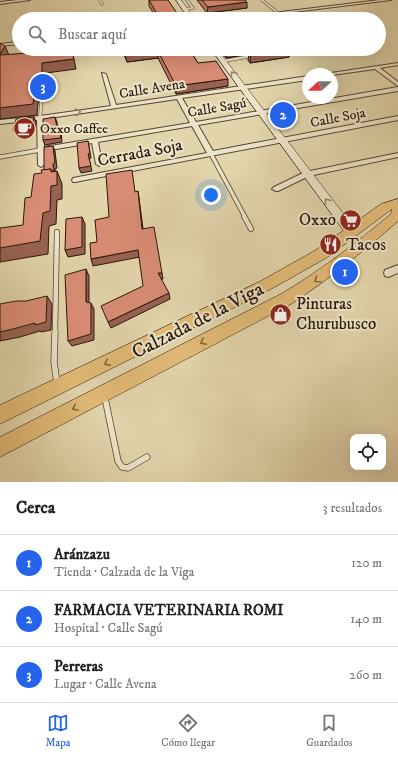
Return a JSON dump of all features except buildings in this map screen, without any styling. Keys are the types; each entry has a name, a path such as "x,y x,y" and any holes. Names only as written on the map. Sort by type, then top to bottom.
{"main road":[{"name":"Calzada de la Viga","path":"0,415 266,285 308,262 385,207 398,203"},
{"name":"Calzada de la Viga","path":"0,447 286,299 310,285 358,250 396,216 398,209"}],"street":[{"path":"0,3 28,0"},
{"path":"178,0 187,12"},
{"path":"286,12 389,0"},
{"path":"0,45 12,44"},
{"path":"220,56 351,232"},
{"path":"338,73 398,64"},
{"path":"376,67 398,84"},
{"path":"104,74 114,107"},
{"name":"Calle Avena","path":"0,122 40,118 302,79"},
{"name":"Calle Sagú","path":"40,150 398,89"},
{"path":"179,97 211,154"},
{"path":"40,118 41,168"},
{"name":"Calle Soja","path":"211,154 398,118"},
{"path":"95,140 99,164"},
{"name":"Cerrada Soja","path":"75,180 211,154"},
{"path":"276,189 307,174 398,155"},
{"path":"388,273 398,269"}],"lane":[{"path":"100,0 102,4"},
{"path":"185,9 193,8 187,0"},
{"path":"262,0 277,12"},
{"path":"223,61 254,56"},
{"path":"40,118 42,93"},
{"path":"0,157 40,150"},
{"path":"211,154 251,230"},
{"path":"57,232 54,362 58,387"},
{"path":"104,394 118,461 122,467 128,468 147,457"}],"place":[{"name":"Perreras","path":"43,87"},
{"name":"FARMACIA VETERINARIA ROMI","path":"283,115"},
{"name":"Oxxo Caffee","path":"25,129"},
{"name":"Oxxo","path":"351,220"},
{"name":"Tacos","path":"331,245"},
{"name":"Aránzazu","path":"345,272"},
{"name":"Pinturas Churubusco","path":"280,314"}]}
